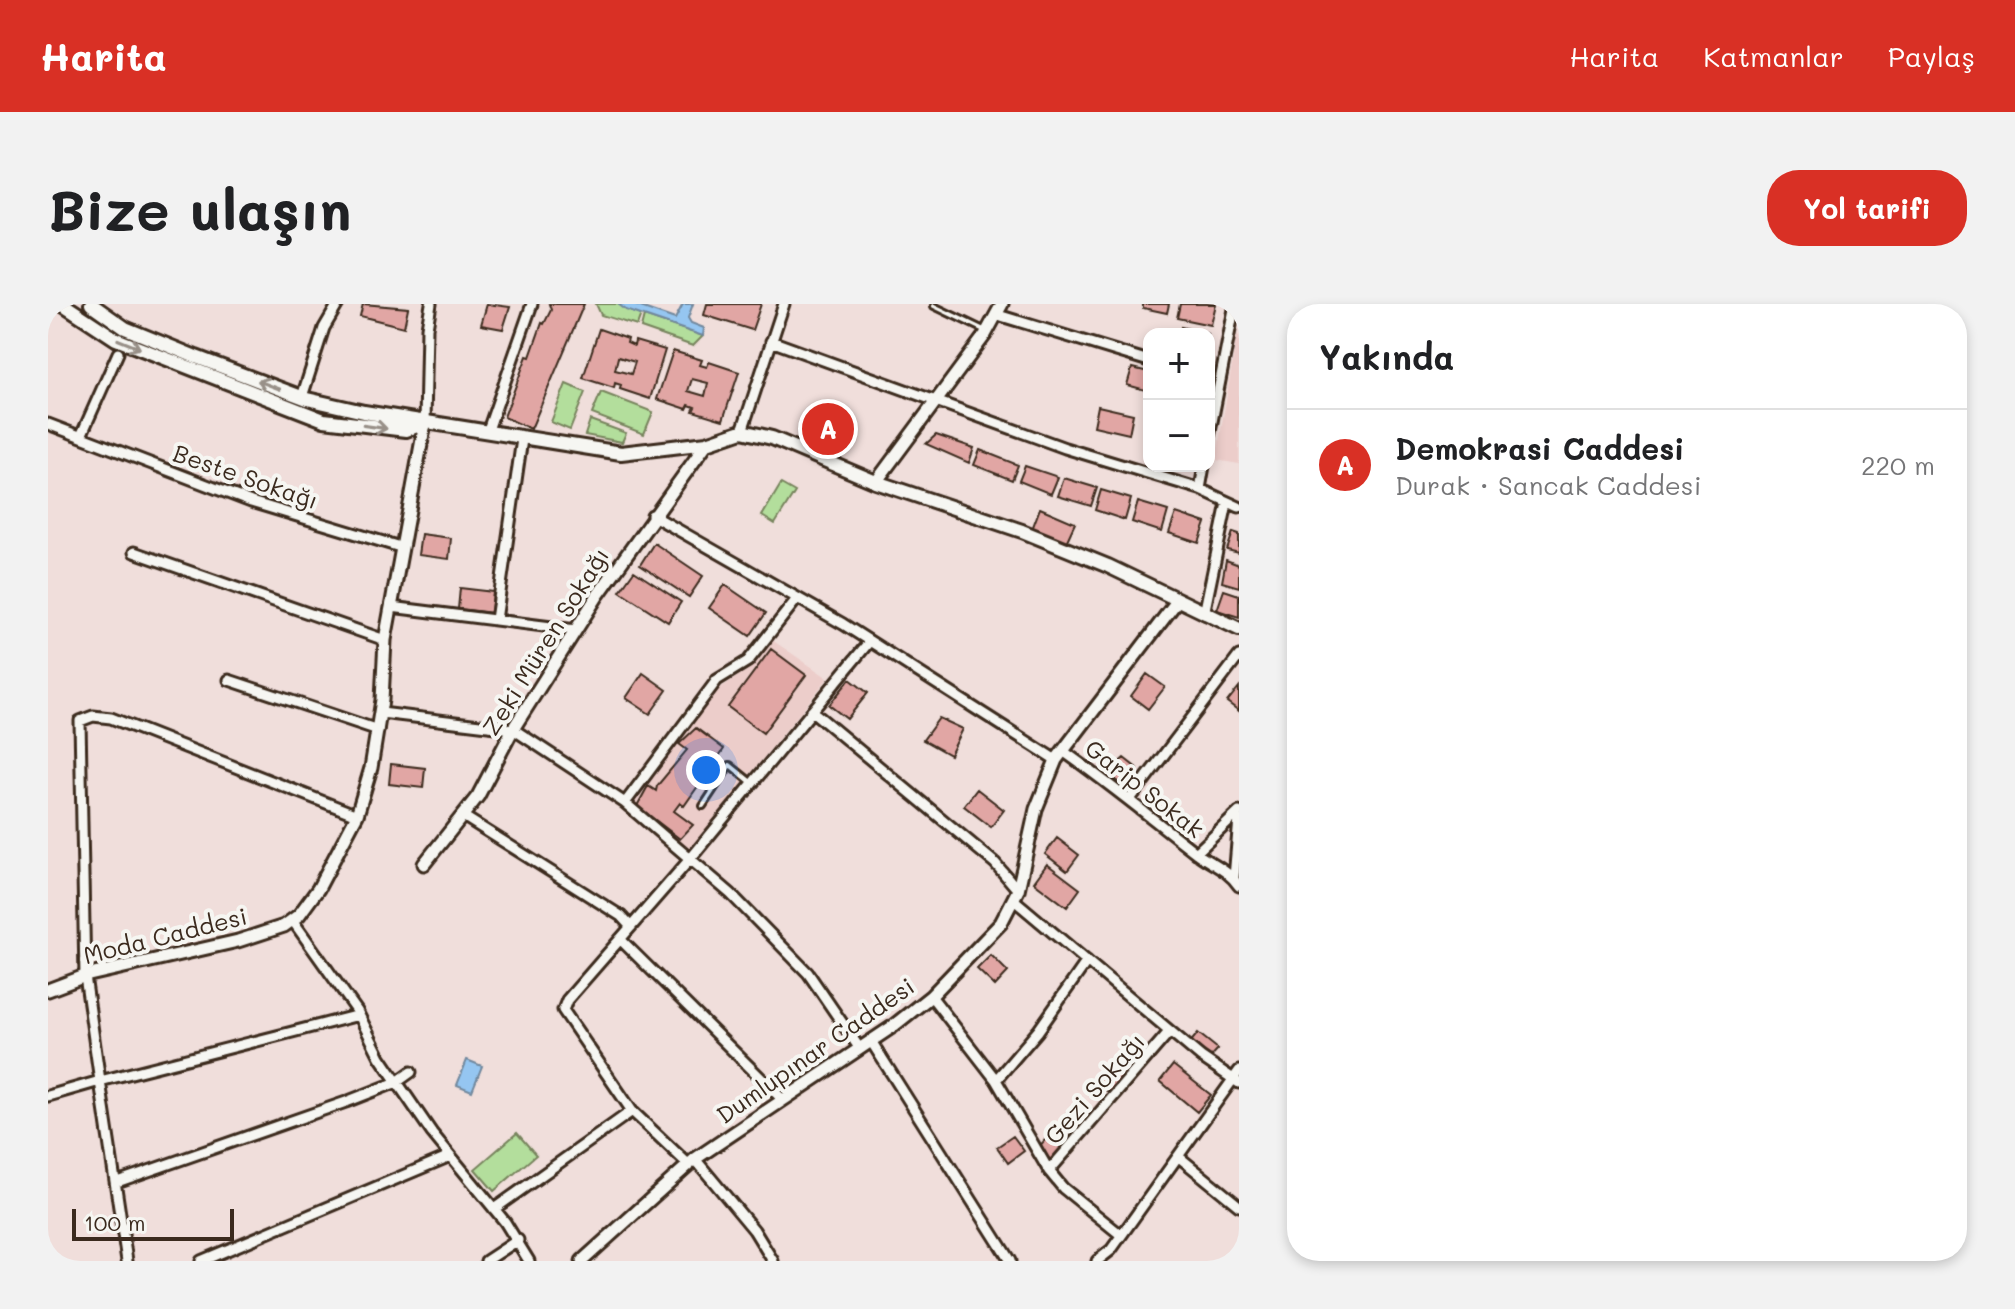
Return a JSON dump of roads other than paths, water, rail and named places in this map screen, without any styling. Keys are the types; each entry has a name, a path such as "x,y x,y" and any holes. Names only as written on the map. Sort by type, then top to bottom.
{"main road":[{"path":"63,304 116,339 324,420 406,430 425,423"},
{"path":"91,304 125,328 302,397 425,423 488,430 522,439 621,453 707,443 742,431 772,438 876,482 1022,531 1108,566 1239,629"}],"street":[{"path":"302,397 324,328 338,304"},
{"path":"431,304 427,328 425,423 385,640 378,730 357,815 335,862 293,921 359,1015 397,1082 450,1156 518,1240 529,1261"},
{"path":"488,430 532,304"},
{"path":"742,431 784,304"},
{"path":"1215,374 1235,304"},
{"path":"876,482 1000,310 1143,359"},
{"path":"771,341 1065,448 1200,489 1239,507"},
{"path":"81,436 118,353"},
{"name":"Beste Sokağı","path":"48,424 251,502 400,547"},
{"path":"496,620 522,439"},
{"name":"Zeki Müren Sokağı","path":"424,864 478,796 513,729 576,630 652,515 707,443"},
{"path":"1200,489 1203,472"},
{"path":"1204,614 1227,503"},
{"name":"Garip Sokak","path":"652,515 1131,798 1236,882"},
{"path":"134,552 385,640"},
{"path":"625,803 717,680 748,661 796,600"},
{"name":"Dumlupınar Caddesi","path":"582,1261 692,1162 860,1049 931,996 1001,923 1016,895 1036,809 1060,755 1177,601"},
{"path":"391,607 576,630"},
{"path":"773,1261 754,1230 692,1162 632,1111 563,1010 567,1000 691,858 869,642"},
{"path":"1131,798 1239,656"},
{"path":"229,680 378,730"},
{"path":"812,711 995,863 1016,895 1169,1032 1237,1078 1111,1250 1097,1261"},
{"path":"381,713 513,729 625,803 691,858 808,973 860,1049"},
{"path":"127,1261 85,976 80,721 93,716 111,718 357,815"},
{"path":"1196,853 1239,812"},
{"path":"463,816 621,916 631,927"},
{"path":"1236,882 1239,819"},
{"name":"Moda Caddesi","path":"48,990 85,976 238,941 293,921"},
{"path":"620,939 782,1099"},
{"path":"996,1080 1038,1031 1087,961"},
{"path":"931,996 996,1080 1049,1171 1063,1188 1121,1235"},
{"path":"48,1096 359,1015"},
{"name":"Gezi Sokağı","path":"1049,1171 1169,1032"},
{"path":"871,1041 1010,1261"},
{"path":"117,1182 397,1082 411,1072"},
{"path":"494,1209 632,1111"},
{"path":"201,1261 450,1156"},
{"path":"1179,1157 1235,1202 1239,1189"},
{"path":"486,1261 518,1240"}],"lane":[{"path":"934,306 987,332"},
{"path":"703,806 730,765 753,783"}],"water":[{"path":"618,304 632,304 675,319 683,304 693,304 688,318 691,323 704,328 703,336 626,310"},
{"path":"467,1060 482,1066 472,1091 457,1085"}],"place":[{"name":"Demokrasi Caddesi","path":"828,429"}]}
